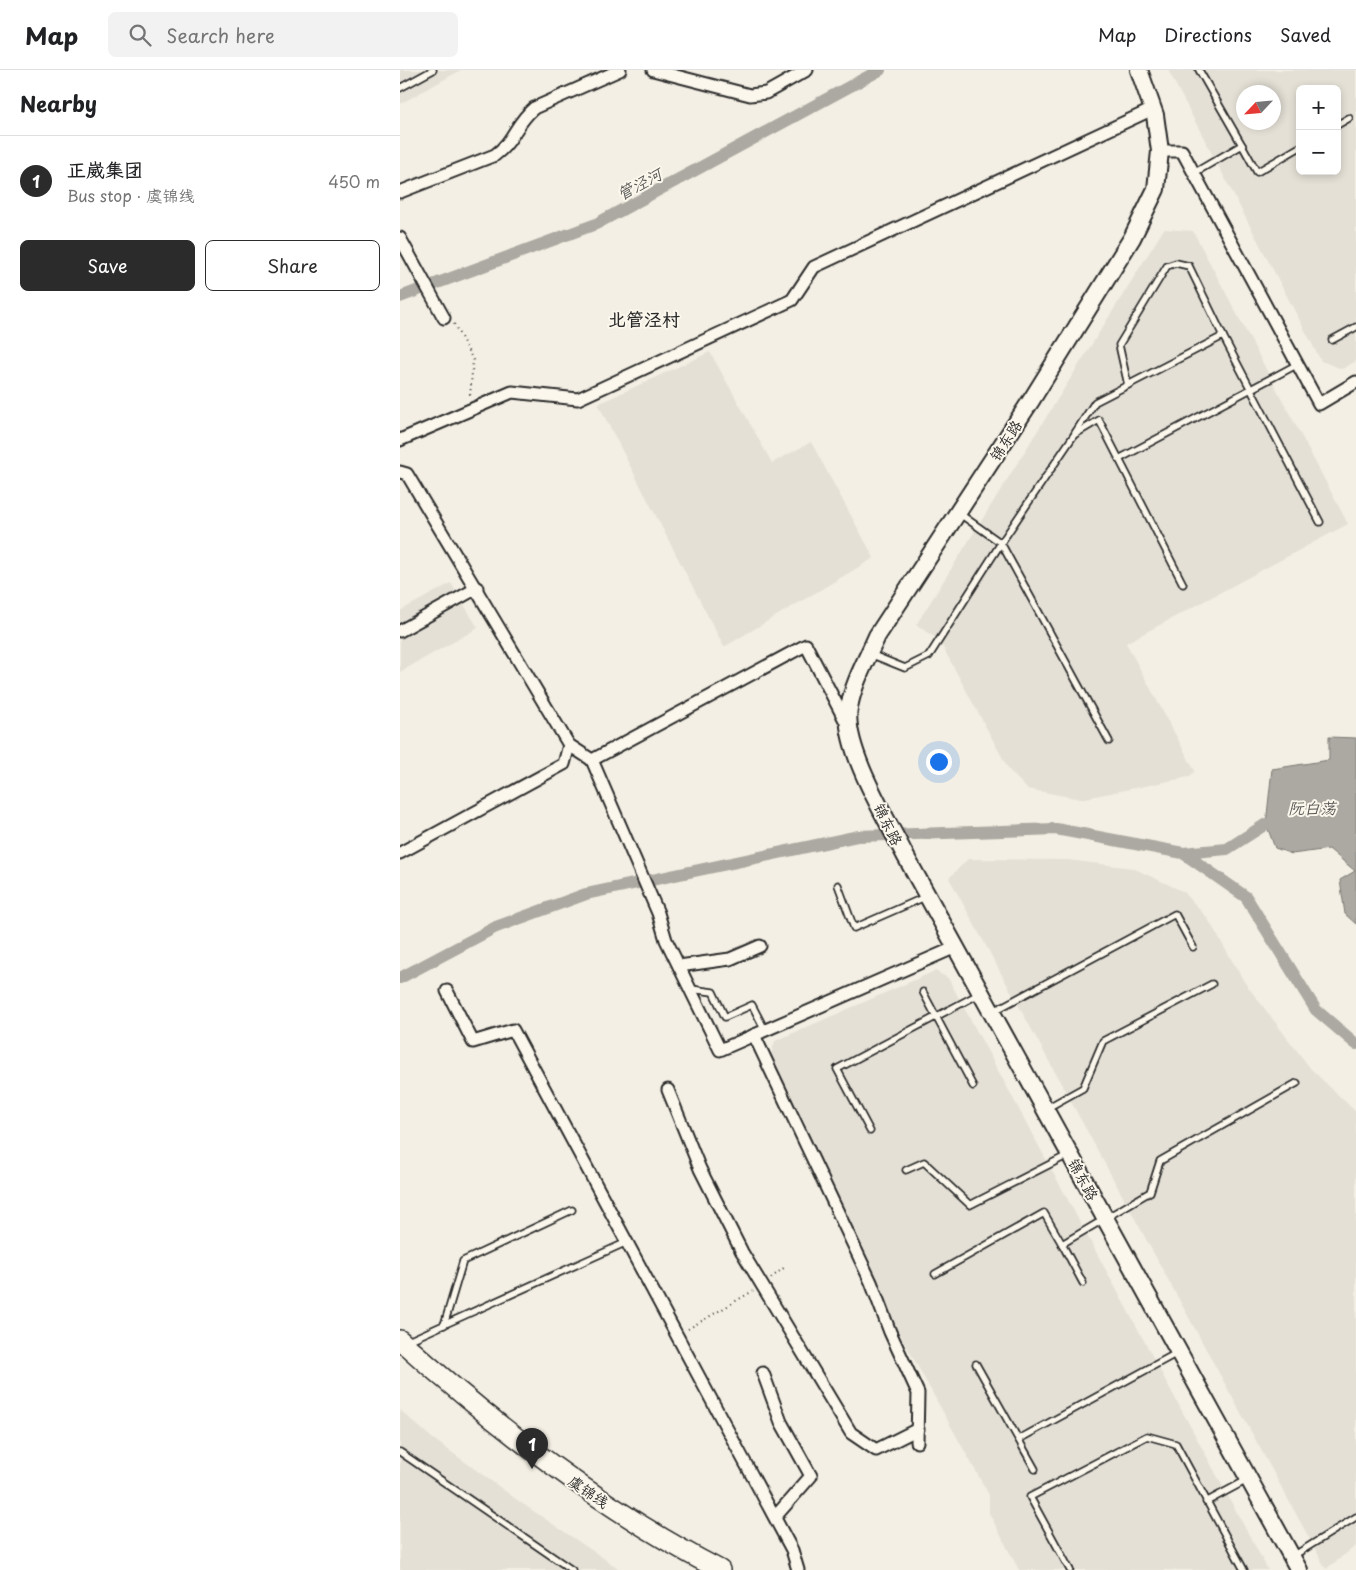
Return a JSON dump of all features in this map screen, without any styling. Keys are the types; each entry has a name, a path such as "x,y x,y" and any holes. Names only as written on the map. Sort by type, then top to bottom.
{"main road":[{"name":"锦东路","path":"1138,70 1152,109 1160,151 1156,189 1132,238 958,513 877,636 849,708 850,731 856,755 906,857 1295,1563"},
{"name":"虞锦线","path":"402,1342 541,1458 670,1544 720,1570"}],"street":[{"path":"400,192 495,155 507,145 523,118 534,108 620,70"},
{"path":"653,70 750,95 766,93 807,70"},
{"path":"400,440 512,392 578,399 792,300 814,266 1152,109"},
{"path":"1160,151 1182,151 1319,404 1356,382"},
{"path":"400,238 444,318"},
{"path":"400,472 407,474 477,588 569,745 592,760 634,856 666,940 720,1050 956,947"},
{"path":"400,630 477,588"},
{"path":"592,760 806,645 850,731"},
{"path":"400,852 564,764 569,745"},
{"path":"678,966 730,959 760,946"},
{"path":"447,991 473,1042 514,1030 775,1517 792,1550 798,1570"},
{"path":"759,1033 871,1282 890,1332 918,1393 917,1442"},
{"path":"668,1090 700,1169 762,1286 851,1433 876,1450 918,1429"},
{"path":"763,1373 781,1422 811,1476 775,1517"}],"lane":[{"path":"400,88 421,73 433,70"},
{"path":"1199,70 1257,172 1296,149"},
{"path":"1341,123 1350,118"},
{"path":"1194,173 1242,145"},
{"path":"1128,385 1119,345 1167,266 1176,263 1189,266 1223,336 1320,522"},
{"path":"1332,340 1356,327"},
{"path":"869,654 905,668 929,656 1000,543 1096,402 1223,336"},
{"path":"1119,459 1298,364"},
{"path":"1074,434 1099,420 1183,584"},
{"path":"958,513 1000,543 1109,740"},
{"path":"838,885 854,928 928,896"},
{"path":"992,1012 1175,914 1193,947"},
{"path":"1045,1109 1083,1088 1103,1041 1212,984"},
{"path":"690,988 713,992 726,1017 752,1005 759,1033"},
{"path":"923,992 974,1086"},
{"path":"870,1131 837,1069 981,993"},
{"path":"1062,1244 1150,1192 1160,1161 1297,1083"},
{"path":"906,1170 924,1162 970,1206 1070,1154"},
{"path":"444,1325 463,1260 572,1210"},
{"path":"935,1274 1044,1214 1083,1283"},
{"path":"402,1342 444,1325 627,1242"},
{"path":"1019,1439 1179,1352"},
{"path":"976,1364 1035,1469"},
{"path":"1070,1570 1030,1496 1147,1436 1176,1444 1244,1570"},
{"path":"400,1452 572,1570"},
{"path":"1206,1502 1249,1479"},
{"path":"1295,1563 1356,1517"}],"path":[{"path":"444,318 453,322 473,360 468,394 475,408"},
{"path":"677,1335 762,1286 785,1267"}],"shaded area":[{"path":"400,70 461,70 400,104"},
{"path":"1168,70 1356,70 1356,361 1342,369 1321,361"},
{"path":"1164,229 1193,231 1348,524 1126,643 1195,771 1189,777 1081,799 1027,789 1009,770 939,640 916,625"},
{"path":"710,352 772,463 811,442 874,558 724,647 598,404"},
{"path":"451,583 478,628 400,672 400,611"},
{"path":"968,859 1068,860 1133,868 1184,892 1208,919 1245,983 1311,1069 1356,1112 1356,1546 1326,1569 949,878"},
{"path":"935,971 948,978 1268,1570 1019,1570 989,1513 989,1495 871,1282 768,1064 775,1041"},
{"path":"400,1410 432,1438 520,1502 621,1570 400,1570"}],"water":[{"name":"阮白荡","path":"1329,737 1356,738 1356,924 1345,914 1340,880 1355,871 1329,849 1292,854 1275,848 1266,824 1272,769 1329,760"}],"waterway":[{"name":"管泾河","path":"400,297 596,224 880,70"},
{"path":"1183,853 1227,849 1266,824"},
{"path":"400,978 496,927 586,894 858,836 1056,829 1183,853 1246,897 1316,1010 1356,1044"}],"place":[{"name":"正崴集团","path":"532,1469"}],"district":[{"name":"北管泾村","path":"644,318"}]}
